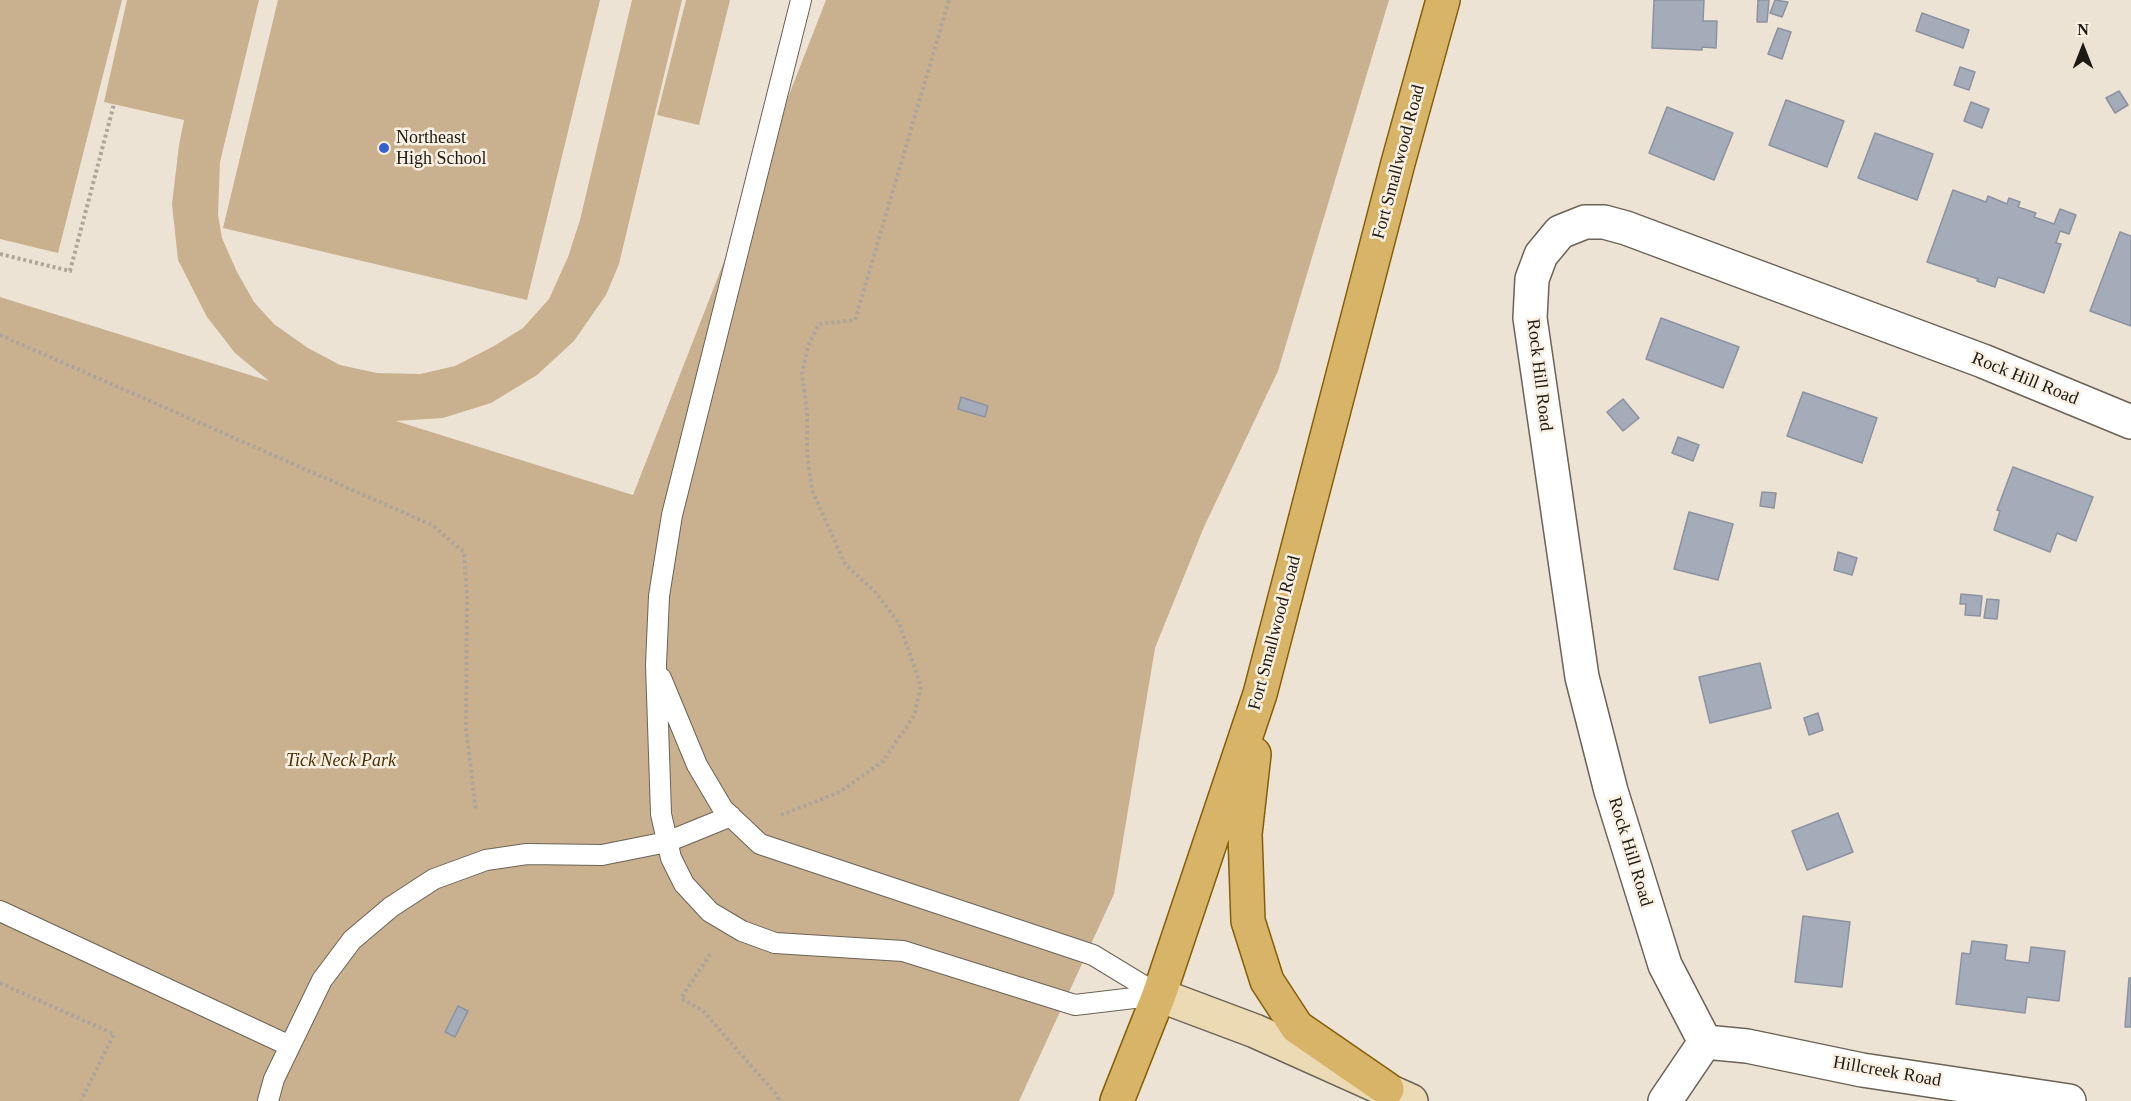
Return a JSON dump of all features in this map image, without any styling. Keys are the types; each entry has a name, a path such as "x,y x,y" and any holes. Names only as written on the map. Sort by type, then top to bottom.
{"main road":[{"name":"Fort Smallwood Road","path":"1117,1101 1159,995 1260,694 1398,163 1443,0"},
{"path":"1260,694 1245,834 1248,921 1267,981 1297,1027 1399,1095"},
{"path":"1159,995 1255,1031 1399,1095"}],"street":[{"name":"Rock Hill Road","path":"1705,1042 1665,965 1611,791 1582,678 1530,318 1532,279 1541,255 1560,232 1585,222 1604,222 1626,228 1983,361 2131,422"},
{"path":"1665,1101 1705,1042"},
{"name":"Hillcreek Road","path":"1705,1042 1747,1046 1862,1070 2069,1101"}],"lane":[{"path":"801,0 672,515 659,596 656,665 661,814 671,858 684,884 710,912 742,932 776,943 903,951 1075,1005 1159,995"},
{"path":"656,665 697,765 723,809 760,844 1093,955 1159,995"},
{"path":"268,1101 274,1079 322,980 352,940 391,907 434,879 486,860 527,854 602,855 667,842 730,816"},
{"path":"0,911 290,1046"}],"path":[{"path":"781,815 840,792 884,761 914,716 921,686 899,623 875,592 845,564 812,490 807,453 807,411 802,374 808,346 819,324 855,320 949,0"},
{"path":"0,254 70,271 114,104"},
{"path":"0,335 432,525 464,552 466,727 476,811"},
{"path":"710,954 681,998 704,1012 776,1093 780,1101"},
{"path":"0,983 114,1034 81,1101"}],"green space":[{"path":"0,0 122,0 58,253 0,239"},
{"name":"Tick Neck Park","path":"127,0 259,0 220,162 218,215 222,238 254,302 274,324 308,348 340,365 377,373 420,374 455,366 494,346 523,328 549,299 568,257 580,220 632,0 682,0 619,264 606,295 574,341 537,375 491,403 443,418 396,421 633,495 826,0 1389,0 1278,371 1204,527 1155,648 1114,894 1019,1101 0,1101 0,297 269,381 235,353 207,317 178,260 172,204 184,120 104,102"},
{"path":"278,0 600,0 527,300 223,228"},
{"path":"686,0 730,0 699,125 657,115"}],"building":[{"path":"1654,0 1704,0 1703,21 1717,21 1716,48 1702,47 1702,50 1652,48"},
{"path":"1758,0 1769,0 1767,22 1757,22"},
{"path":"1775,0 1788,2 1782,17 1770,13"},
{"path":"1922,13 1969,30 1963,48 1916,31"},
{"path":"1778,28 1791,32 1782,59 1768,54"},
{"path":"1960,67 1975,72 1969,90 1954,85"},
{"path":"2119,91 2128,105 2115,113 2106,98"},
{"path":"1786,100 1844,121 1827,167 1769,145"},
{"path":"1971,102 1989,109 1982,128 1964,121"},
{"path":"1667,107 1733,133 1714,180 1649,153"},
{"path":"1875,133 1933,154 1917,200 1858,178"},
{"path":"1953,190 1986,202 1988,196 2007,204 2009,198 2020,202 2018,207 2036,213 2034,217 2054,224 2060,209 2076,215 2069,234 2060,231 2056,243 2061,244 2044,293 1998,277 1995,287 1927,262"},
{"path":"2120,232 2131,236 2131,326 2090,311"},
{"path":"1661,318 1739,347 1723,388 1646,359"},
{"path":"1803,392 1877,418 1862,463 1787,436"},
{"path":"961,397 988,406 985,417 958,409"},
{"path":"1623,399 1639,418 1623,431 1607,412"},
{"path":"1678,437 1699,445 1693,461 1672,453"},
{"path":"2013,467 2093,497 2076,541 2057,533 2050,552 1994,530 2000,511 1997,510"},
{"path":"1762,492 1776,493 1774,508 1760,506"},
{"path":"1689,512 1733,524 1718,580 1674,569"},
{"path":"1838,552 1857,558 1852,575 1834,570"},
{"path":"1961,594 1982,596 1980,616 1965,615 1966,604 1960,604"},
{"path":"1987,599 1999,600 1997,619 1984,618"},
{"path":"1760,663 1771,708 1710,723 1699,677"},
{"path":"1818,713 1823,730 1809,735 1804,718"},
{"path":"1838,813 1853,852 1807,870 1792,831"},
{"path":"1803,916 1850,922 1842,987 1795,982"},
{"path":"1972,941 2007,945 2005,960 2029,963 2031,947 2065,951 2059,1001 2027,997 2025,1013 1956,1004 1962,953 1970,954"},
{"path":"2129,978 2131,978 2131,1027 2125,1027"},
{"path":"458,1006 468,1011 455,1037 445,1032"}],"place":[{"name":"Northeast High School","path":"384,148"}]}
